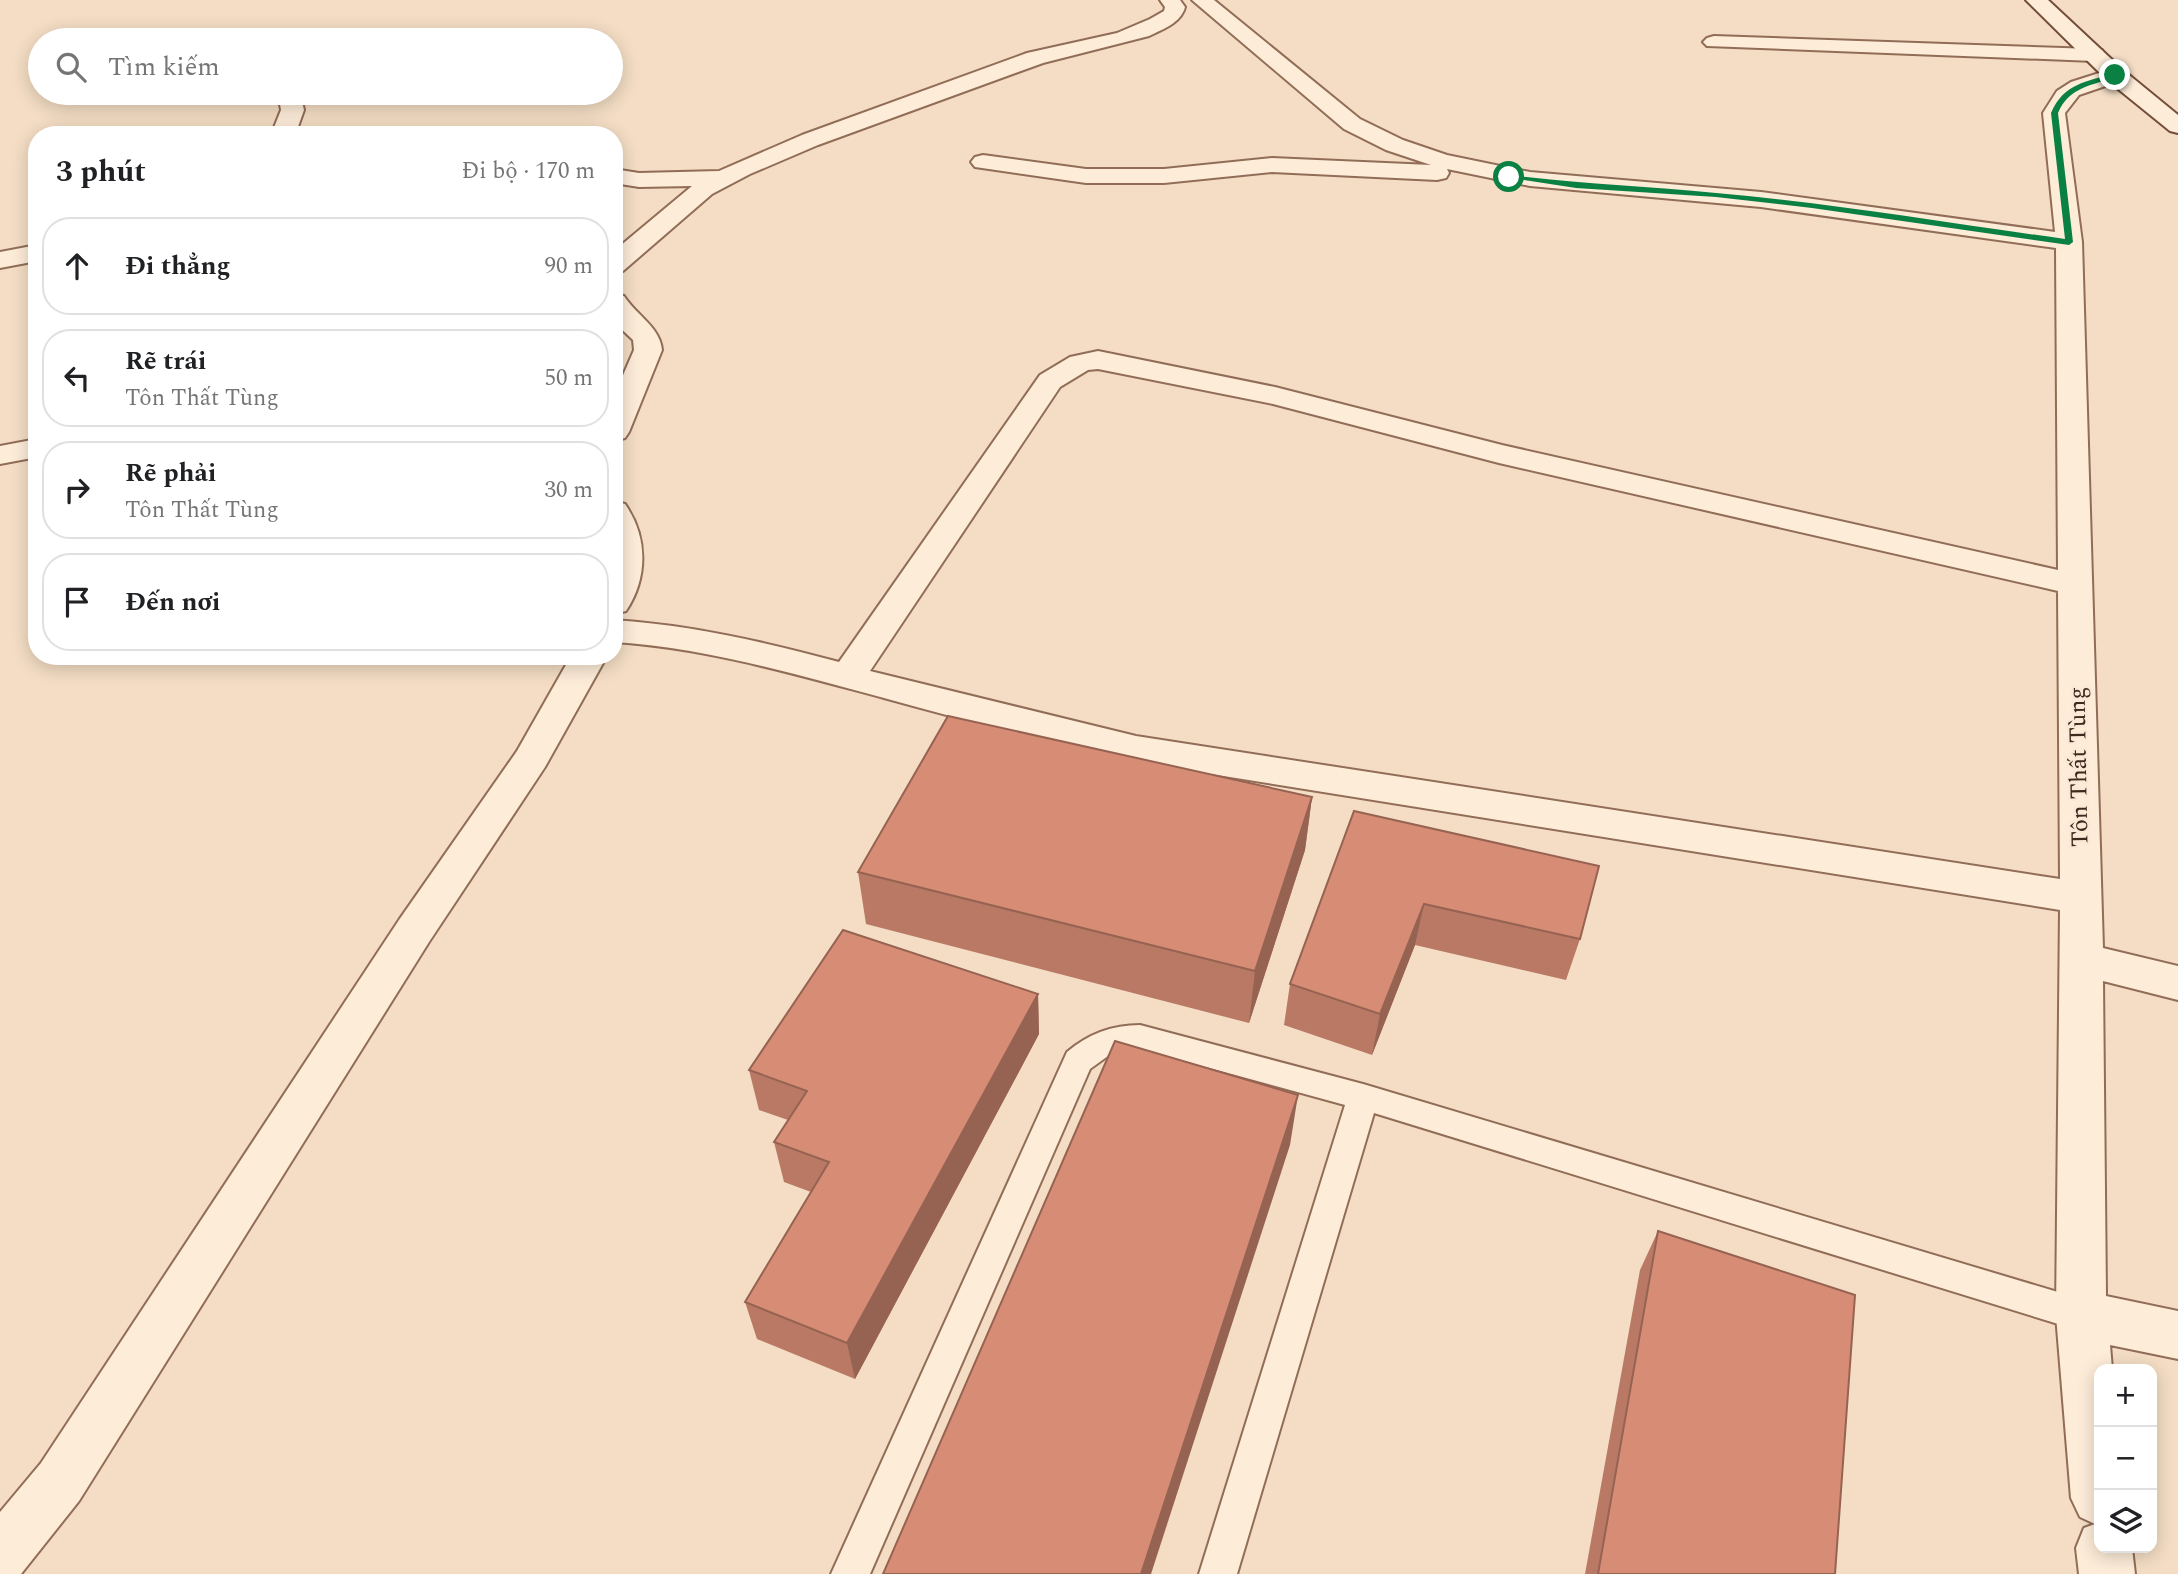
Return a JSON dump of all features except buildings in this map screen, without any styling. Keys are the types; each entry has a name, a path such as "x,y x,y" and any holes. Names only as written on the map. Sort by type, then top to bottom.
{"street":[{"path":"623,257 704,189 724,178 810,140 1035,58 1070,47 1140,32 1173,14 1175,7 1170,0"},
{"path":"1202,0 1320,99 1368,133 1415,153 1509,177"},
{"path":"2036,0 2104,65 2178,127"},
{"path":"1714,42 2104,65"},
{"name":"Tôn Thất Tùng","path":"2098,1490 2081,1315 2082,959 2069,242 2054,113 2060,99 2070,89 2104,65"},
{"path":"287,126 294,105"},
{"path":"983,162 1098,177 1164,176 1272,165 1509,177 1576,186 1716,195 1812,205 2069,242"},
{"path":"623,177 639,180 724,178"},
{"path":"0,260 28,255"},
{"path":"623,315 647,338 648,350 623,410"},
{"path":"848,676 1050,381 1080,363 1098,360 1275,396 1499,454 2074,584"},
{"path":"0,455 28,450"},
{"path":"623,539 629,558 623,584"},
{"path":"623,632 681,635 739,646 1030,726 1136,749 2081,898"},
{"path":"0,1556 60,1482 414,931 532,758 584,665"},
{"path":"2082,959 2178,983"},
{"path":"2081,1315 2178,1335"},
{"path":"2105,1553 2107,1574"}],"lane":[{"path":"850,1574 1077,1061 1106,1040 1122,1036 1140,1037 1363,1097 2081,1315"},
{"path":"1218,1574 1363,1097"}],"route":[{"path":"1509,177 1576,186 1716,195 1812,205 2069,242 2054,113 2060,99 2070,89 2115,75"}]}
